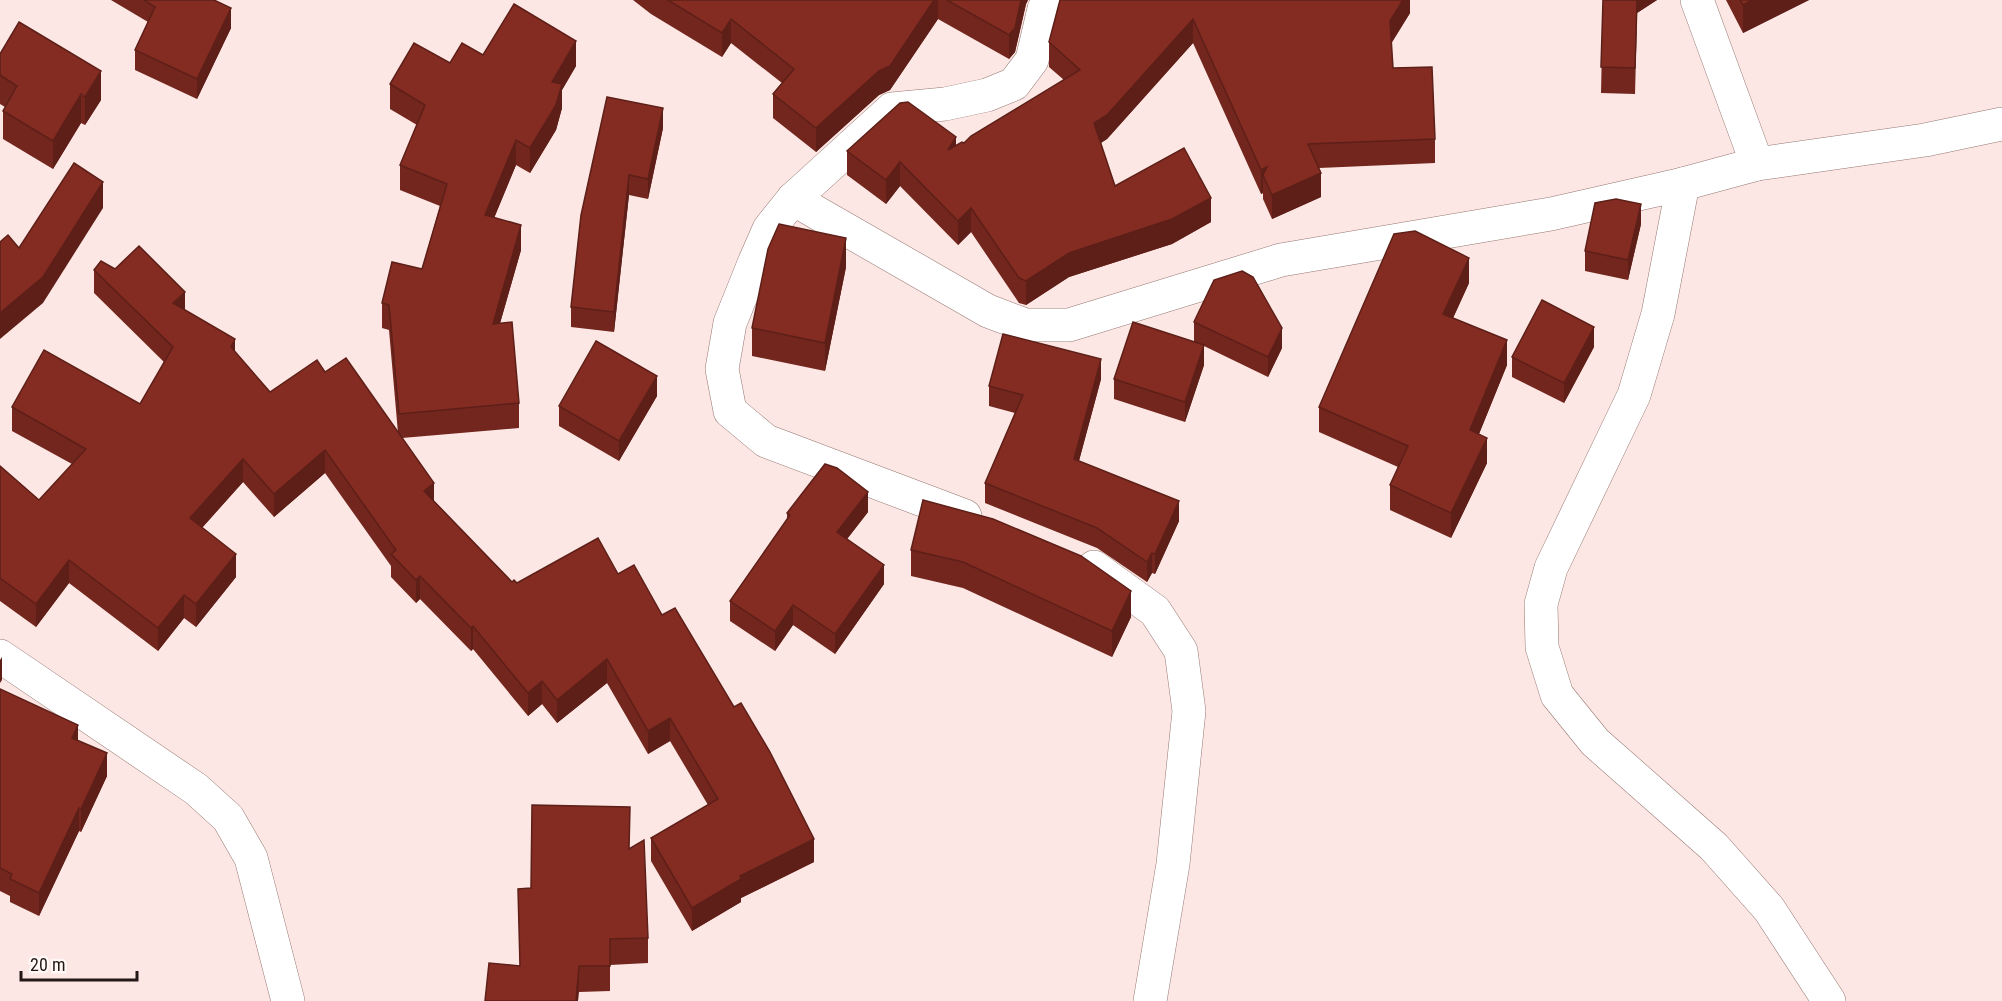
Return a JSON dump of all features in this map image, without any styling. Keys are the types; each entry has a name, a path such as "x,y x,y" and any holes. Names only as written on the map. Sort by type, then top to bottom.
{"street":[{"path":"990,524 766,441 730,411 722,369 730,323 769,229 793,199 892,109 945,104 987,95 1014,84 1032,60 1044,9 1050,0"},
{"path":"1697,0 1757,164"},
{"path":"793,199 988,311 1025,325 1069,325 1281,260 1551,214 1683,184 1757,164 1925,140 2002,124"},
{"path":"1683,184 1658,314 1634,395 1551,568 1541,604 1542,647 1557,695 1595,742 1714,847 1769,909 1829,1001"},
{"path":"1070,556 1090,565 1155,611 1181,651 1189,711 1173,864 1150,1001"},
{"path":"0,656 196,789 228,818 251,858 288,1001"}],"building":[{"path":"144,0 214,0 231,8 197,79 135,50 155,7"},
{"path":"668,0 934,0 890,66 879,71 816,128 773,94 794,69 731,19 722,33"},
{"path":"947,0 1021,0 1015,28 1009,35"},
{"path":"1060,0 1403,0 1390,21 1393,68 1432,67 1435,139 1308,144 1321,173 1272,195 1263,175 1267,167 1261,170 1193,19 1107,115 1094,123 1115,186 1184,148 1211,198 1172,219 1069,253 1026,281 1019,278 971,208 958,221 900,162 886,180 847,151 900,103 908,102 956,137 948,150 964,143 971,136 1080,70 1049,42"},
{"path":"1603,0 1637,0 1635,68 1601,67"},
{"path":"1740,0 1752,0 1743,5"},
{"path":"514,4 576,41 552,82 562,84 556,105 530,148 516,140 485,215 521,225 493,324 512,322 519,403 399,414 389,305 382,303 392,262 422,269 447,184 400,165 425,105 390,84 414,43 450,63 462,43 483,55"},
{"path":"19,22 101,71 85,97 81,94 53,141 3,111 17,86 0,75 0,54"},
{"path":"607,97 663,108 648,179 629,175 614,312 571,307 581,215"},
{"path":"74,163 103,182 43,277 0,313 0,242 8,235 19,248"},
{"path":"1616,199 1641,204 1628,260 1585,251 1595,203"},
{"path":"779,224 846,238 825,343 752,328 768,249"},
{"path":"1415,231 1469,258 1443,314 1507,340 1470,430 1487,438 1451,513 1390,485 1408,446 1319,407 1394,234"},
{"path":"139,246 185,292 173,303 235,339 231,347 270,392 317,360 325,372 346,358 434,483 424,491 512,582 514,580 517,583 598,538 618,574 634,565 662,615 675,608 734,707 741,703 770,752 814,839 740,876 741,879 692,908 651,838 718,799 670,718 648,731 607,659 557,700 542,681 528,693 473,626 471,628 420,576 416,580 391,554 396,550 325,450 274,494 243,459 190,518 236,554 196,604 184,595 158,628 69,560 36,604 0,578 0,466 39,500 86,449 12,407 44,350 140,404 173,347 94,270 101,261 115,269"},
{"path":"1242,271 1253,277 1282,328 1268,357 1194,322 1214,280"},
{"path":"1542,300 1594,327 1564,383 1512,357"},
{"path":"1133,322 1204,345 1185,402 1114,379"},
{"path":"1003,334 1101,359 1074,459 1179,501 1155,554 1152,553 1147,562 1097,528 985,483 1023,395 989,386"},
{"path":"596,341 657,376 619,441 559,406"},
{"path":"825,464 837,468 868,492 837,532 884,565 835,634 793,605 775,631 730,601 790,515 787,513"},
{"path":"923,500 993,519 1081,556 1131,591 1112,631 963,562 911,550"},
{"path":"0,689 78,725 72,738 107,753 39,893 10,879 12,874 0,868"},
{"path":"532,805 630,807 629,849 644,840 648,938 610,939 610,966 579,966 576,1001 485,1001 489,963 520,966 518,889 531,888"}]}
